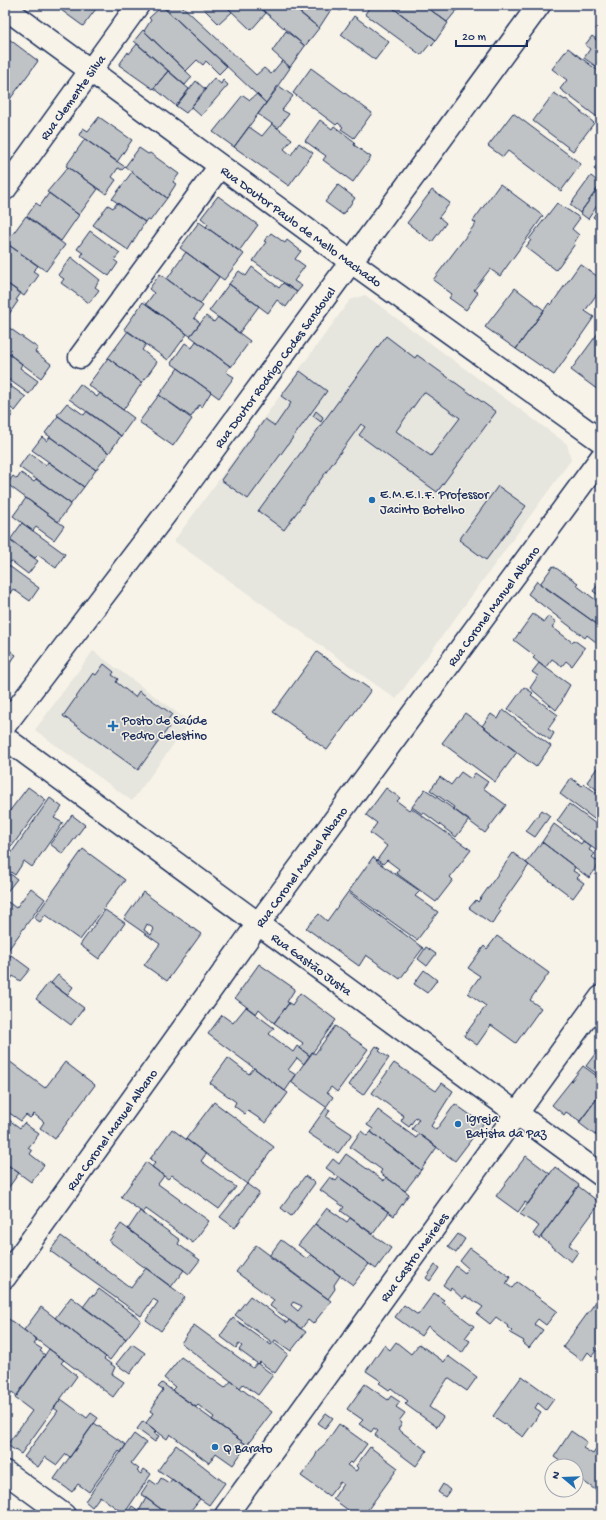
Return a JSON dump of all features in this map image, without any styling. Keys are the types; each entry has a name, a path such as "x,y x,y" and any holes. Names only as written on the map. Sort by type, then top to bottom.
{"street":[{"name":"Rua Clemente Silva","path":"5,189 138,5"},
{"name":"Rua Doutor Rodrigo Codes Sandoval","path":"5,725 186,487 350,261 539,5"},
{"name":"Rua Doutor Paulo de Mello Machado","path":"5,8 350,261 601,441"},
{"path":"80,357 220,166"},
{"name":"Rua Coronel Manuel Albano","path":"5,1277 258,924 601,458"},
{"name":"Rua Gastão Justa","path":"5,738 601,1175"},
{"name":"Rua Castro Meireles","path":"226,1515 601,998"},
{"path":"5,1472 64,1515"}],"shaded area":[{"name":"E.M.E.I.F. Professor Jacinto Botelho","path":"365,295 567,444 571,460 396,699 174,541 350,300"},
{"name":"Posto de Saúde Pedro Celestino","path":"93,651 190,722 132,801 35,730"}],"building":[{"path":"65,5 99,5 83,26 61,10"},
{"path":"161,5 181,5 256,75 264,68 271,74 282,61 290,68 266,103"},
{"path":"200,5 225,5 232,12 219,24"},
{"path":"225,5 257,5 266,13 251,30"},
{"path":"257,5 290,5 319,28 305,46"},
{"path":"291,5 328,5 332,8 319,28"},
{"path":"334,5 345,5 340,11"},
{"path":"371,5 389,5 436,40 432,46 430,44 421,55 365,14"},
{"path":"389,5 424,5 448,23 436,40"},
{"path":"424,5 461,5 447,22"},
{"path":"162,6 227,66 219,74 206,61 203,65 197,60 186,71 144,31 151,20 149,18"},
{"path":"354,16 389,42 375,60 341,35"},
{"path":"601,23 601,43 595,39 600,32 596,29"},
{"path":"143,30 192,77 185,85 134,41"},
{"path":"286,31 305,46 290,67 272,51"},
{"path":"5,36 38,61 5,106"},
{"path":"592,36 601,43 601,70 584,58 590,49 585,45"},
{"path":"137,44 168,71 153,89 119,65 128,52 129,54"},
{"path":"568,48 601,73 601,120 560,89 567,80 552,69"},
{"path":"311,68 372,113 354,138 341,129 343,127 338,123 336,125 293,93"},
{"path":"168,71 189,89 176,106 154,88"},
{"path":"214,78 221,84 223,80 228,85 201,116 191,107"},
{"path":"196,81 206,90 186,113 176,106"},
{"path":"279,86 293,96 282,110 289,114 278,128 258,114"},
{"path":"554,93 565,100 566,99 594,123 573,151 533,121"},
{"path":"257,94 266,103 234,147 213,132 243,95 250,100"},
{"path":"513,113 581,164 561,191 508,151 503,157 488,146"},
{"path":"99,117 132,140 117,162 79,135 83,128 88,131"},
{"path":"320,120 332,129 334,126 355,142 354,145 371,157 353,182 323,160 326,156 305,141"},
{"path":"272,124 292,139 284,149 291,155 299,143 313,153 289,186 234,147 249,127 262,136"},
{"path":"85,139 125,167 122,170 118,168 112,177 116,180 106,194 66,166"},
{"path":"139,148 148,154 150,153 179,174 173,182 176,184 167,198 125,167"},
{"path":"601,159 601,174 594,169"},
{"path":"68,167 98,189 79,215 47,192"},
{"path":"132,172 167,198 150,221 147,219 145,222 112,199"},
{"path":"591,176 601,184 580,213 570,205"},
{"path":"500,184 543,216 500,276 490,269 474,290 478,293 466,310 449,298 452,294 433,280 476,223 473,221"},
{"path":"601,184 601,200 588,219 580,213"},
{"path":"338,185 355,198 343,215 325,202"},
{"path":"432,190 450,203 439,217 446,223 432,242 407,223"},
{"path":"49,193 79,215 61,241 27,216 36,203 40,206"},
{"path":"218,196 258,225 239,251 206,227 208,224 201,218"},
{"path":"117,203 145,222 128,250 93,225 108,205 113,208"},
{"path":"557,203 580,218 572,229 579,235 574,243 575,244 556,270 526,247 531,240 529,239"},
{"path":"601,205 601,222 593,217"},
{"path":"26,216 65,245 46,271 6,243"},
{"path":"199,222 244,254 224,280 180,248"},
{"path":"90,231 120,253 114,260 118,263 109,276 81,256 83,253 77,249"},
{"path":"271,233 285,243 287,240 301,251 295,259 305,266 294,281 302,286 297,292 253,261 266,242 264,241"},
{"path":"6,243 38,266 33,271 39,275 24,296 5,282"},
{"path":"186,252 219,277 200,304 167,279"},
{"path":"71,257 100,280 95,287 99,290 89,303 61,283 64,279 58,275"},
{"path":"580,264 601,279 601,288 585,311 594,317 554,375 516,349 549,303 551,305"},
{"path":"252,267 279,288 283,283 297,292 286,307 277,300 268,313 229,284 239,271 246,276"},
{"path":"160,274 203,306 194,318 200,323 190,336 146,304 154,293 149,289"},
{"path":"5,282 21,293 16,300 18,301 5,320"},
{"path":"229,284 259,306 239,333 209,311"},
{"path":"515,288 544,310 516,349 485,327"},
{"path":"143,302 187,334 168,360 124,329"},
{"path":"206,316 214,322 218,317 250,341 231,367 190,336"},
{"path":"5,325 38,348 35,352 51,364 41,378 5,351"},
{"path":"601,329 601,386 598,390 571,370"},
{"path":"128,331 146,344 142,350 157,362 142,383 108,358"},
{"path":"386,336 415,358 417,355 496,412 437,492 359,435 365,427 361,424 284,530 258,511","holes":["424,392 460,418 431,456 396,431"]},
{"path":"196,341 230,366 226,372 234,377 219,398 171,363 185,343 192,348"},
{"path":"5,351 22,364 20,368 38,381 29,394 5,377"},
{"path":"108,358 142,383 123,410 88,385"},
{"path":"178,368 211,392 202,407 199,405 191,417 159,395"},
{"path":"300,371 327,391 248,499 221,480 265,419 275,426 291,403 281,396"},
{"path":"5,382 26,397 15,411 5,404"},
{"path":"80,384 97,397 100,393 134,418 121,436 69,399"},
{"path":"159,395 192,419 173,446 139,422"},
{"path":"67,403 84,415 87,411 121,436 109,453 57,415"},
{"path":"5,408 13,414 5,425"},
{"path":"316,411 323,417 321,422 313,416"},
{"path":"58,416 109,453 96,470 45,433"},
{"path":"42,437 47,441 50,437 96,470 84,487 32,450"},
{"path":"29,453 46,465 48,462 84,487 71,504 19,467"},
{"path":"21,473 34,482 37,479 71,504 58,522 7,484 13,476 17,479"},
{"path":"498,486 526,506 486,560 459,540"},
{"path":"26,498 64,526 54,540 36,527 33,531 13,516"},
{"path":"22,523 65,554 56,568 38,555 35,558 10,540"},
{"path":"5,537 38,561 28,574 11,561 8,565 5,563"},
{"path":"5,563 39,588 30,601 13,589 10,593 5,589"},
{"path":"553,566 578,583 576,585 601,604 601,627 540,584"},
{"path":"537,581 601,627 601,646 587,635 585,638 528,594"},
{"path":"601,581 601,597 593,591"},
{"path":"533,614 544,622 548,616 556,622 552,627 572,642 574,640 585,648 572,666 566,661 562,666 552,659 545,668 533,658 535,656 514,640"},
{"path":"5,647 16,655 5,670"},
{"path":"317,652 371,690 327,750 273,712"},
{"path":"539,663 570,685 562,699 563,700 556,710 530,688 538,676 532,672"},
{"path":"104,664 114,672 112,675 118,679 116,682 135,697 139,691 172,714 165,724 169,727 138,770 63,716 93,673 96,675"},
{"path":"524,687 533,693 531,695 558,715 548,729 554,733 550,740 508,709"},
{"path":"503,710 551,746 536,767 482,726 491,714 498,719"},
{"path":"465,713 517,752 495,782 442,743"},
{"path":"600,764 601,765 601,793 587,782"},
{"path":"461,772 471,779 475,773 488,782 483,788 506,805 485,833 453,809 454,807 430,790 440,777 451,785"},
{"path":"571,778 582,786 584,784 601,796 601,824 560,794"},
{"path":"28,787 46,800 12,846 5,841 5,817"},
{"path":"386,788 400,798 397,801 409,810 411,808 471,850 450,877 453,880 436,902 396,873 399,869 387,860 383,864 377,860 387,846 370,833 377,823 366,815"},
{"path":"425,789 469,820 456,837 423,812 422,814 412,807"},
{"path":"50,798 62,807 54,818 63,823 32,867 24,861 15,875 5,868 5,862"},
{"path":"569,804 596,824 598,821 601,824 601,854 557,821"},
{"path":"542,810 550,816 535,837 526,831"},
{"path":"72,815 85,825 63,854 50,844"},
{"path":"554,824 581,844 583,841 591,847 589,850 595,854 592,857 600,863 589,878 542,842"},
{"path":"542,842 575,867 573,871 580,875 577,878 584,883 573,898 526,863"},
{"path":"83,849 125,880 80,940 45,915 40,922 34,918"},
{"path":"513,853 529,865 498,909 501,911 492,924 469,908 476,900 478,902"},
{"path":"373,857 377,860 376,861 420,891 415,896 438,912 417,940 349,891"},
{"path":"5,870 17,879 5,894"},
{"path":"31,888 45,899 8,950 5,948 5,907 8,902 16,908"},
{"path":"143,892 201,934 167,981 144,965 160,944 124,919","holes":["147,924 154,929 151,935 144,930"]},
{"path":"348,892 423,948 400,979 366,955 359,966 306,928 319,914 327,921"},
{"path":"105,910 125,923 99,959 80,945"},
{"path":"497,936 549,973 530,1000 541,1008 516,1043 491,1025 477,1045 464,1036 486,1006 468,993 480,976 468,968 484,946 487,949"},
{"path":"426,947 436,954 427,966 418,959"},
{"path":"5,953 10,957 11,955 30,969 20,981 13,976 7,985 5,984"},
{"path":"259,964 295,989 287,1002 289,1003 274,1023 259,1009 256,1014 235,998"},
{"path":"424,970 437,980 427,993 414,984"},
{"path":"58,975 73,987 67,995 51,983"},
{"path":"49,982 84,1008 71,1025 36,999"},
{"path":"300,993 336,1020 310,1056 300,1048 303,1043 274,1023 289,1003 292,1005"},
{"path":"246,1007 274,1028 269,1034 293,1052 297,1046 310,1056 304,1064 297,1058 288,1070 296,1075 285,1091 208,1034 222,1015 233,1023"},
{"path":"335,1026 368,1049 337,1092 331,1087 327,1092 333,1097 326,1107 291,1082 312,1052 315,1054"},
{"path":"376,1046 381,1049 379,1051 389,1058 363,1095 349,1085"},
{"path":"601,1046 601,1077 586,1066"},
{"path":"5,1058 45,1088 65,1062 95,1085 55,1139 40,1128 44,1122 34,1114 30,1118 26,1115 21,1121 5,1110 7,1103 5,1102"},
{"path":"228,1058 249,1074 254,1068 288,1093 266,1123 248,1111 245,1114 234,1106 236,1102 210,1083"},
{"path":"394,1063 436,1091 442,1083 453,1091 431,1126 436,1130 455,1104 483,1124 455,1161 412,1129 419,1119 416,1117 409,1127 401,1121 404,1116 372,1093"},
{"path":"583,1066 601,1079 601,1093 580,1121 566,1112 564,1115 552,1105"},
{"path":"601,1093 601,1127 595,1135 579,1123"},
{"path":"214,1102 274,1147 247,1184 186,1139"},
{"path":"326,1108 330,1110 326,1117 352,1134 338,1153 308,1133"},
{"path":"378,1110 416,1138 419,1134 437,1147 421,1170 371,1132 373,1129 367,1125"},
{"path":"5,1117 20,1128 24,1123 39,1134 28,1148 32,1151 30,1154 44,1165 31,1182 5,1163"},
{"path":"601,1127 601,1139 595,1135"},
{"path":"172,1129 206,1154 201,1161 236,1187 219,1209 172,1175 168,1179 152,1167 155,1163 150,1159"},
{"path":"361,1131 367,1136 371,1132 421,1170 405,1191 380,1173 382,1170 350,1147"},
{"path":"346,1154 384,1181 386,1177 409,1194 394,1216 326,1168 333,1159 339,1164"},
{"path":"526,1156 550,1174 528,1204 525,1202 518,1212 496,1196"},
{"path":"146,1162 164,1176 158,1184 209,1221 193,1243 146,1209 143,1213 121,1197"},
{"path":"5,1163 19,1173 6,1191 5,1191"},
{"path":"555,1167 579,1185 539,1239 533,1234 539,1226 520,1214"},
{"path":"305,1176 315,1183 291,1216 281,1208"},
{"path":"330,1177 336,1181 339,1177 389,1212 373,1234 341,1211 344,1207 320,1190"},
{"path":"247,1184 259,1193 235,1228 220,1217"},
{"path":"578,1186 600,1203 569,1245 578,1252 571,1262 541,1237"},
{"path":"327,1208 347,1222 350,1218 391,1248 376,1269 315,1224"},
{"path":"140,1211 180,1240 178,1244 200,1260 189,1274 128,1229"},
{"path":"121,1224 184,1270 171,1287 109,1241"},
{"path":"315,1224 369,1264 353,1285 298,1245"},
{"path":"458,1234 465,1239 456,1253 448,1247"},
{"path":"61,1236 131,1288 146,1268 185,1297 161,1331 146,1320 158,1302 153,1299 141,1316 50,1251"},
{"path":"281,1240 307,1259 311,1254 340,1276 334,1285 335,1289 328,1299 269,1256"},
{"path":"256,1245 331,1301 313,1324 308,1320 301,1329 270,1306 274,1300 236,1272","holes":["293,1302 302,1306 298,1311 291,1305"]},
{"path":"470,1248 510,1277 506,1284 512,1288 517,1282 557,1311 546,1325 538,1319 534,1324 543,1330 529,1348 523,1343 524,1341 510,1333 512,1331 507,1327 508,1326 496,1317 490,1324 477,1314 483,1307 465,1296 463,1299 451,1288 450,1290 443,1285 456,1266 465,1273 468,1268 460,1261"},
{"path":"435,1265 439,1268 430,1281 426,1278"},
{"path":"99,1289 141,1320 126,1339 83,1307 92,1295 94,1296"},
{"path":"434,1293 444,1300 442,1302 474,1326 465,1338 470,1341 462,1353 428,1326 421,1336 395,1317 404,1305 418,1315"},
{"path":"250,1296 287,1323 289,1320 306,1332 291,1351 275,1340 273,1343 235,1315"},
{"path":"71,1297 126,1339 110,1360 55,1318"},
{"path":"598,1299 601,1301 601,1344 592,1356 588,1352 582,1361 563,1347"},
{"path":"41,1307 106,1357 104,1359 115,1367 112,1374 124,1382 113,1397 24,1330"},
{"path":"6,1317 37,1340 34,1344 42,1349 40,1351 45,1355 17,1396 12,1392 5,1401"},
{"path":"233,1318 271,1345 273,1342 288,1354 275,1373 260,1362 258,1364 239,1350 242,1346 239,1344 236,1348 220,1336"},
{"path":"194,1325 253,1368 257,1363 273,1375 258,1395 243,1384 240,1388 181,1343"},
{"path":"396,1342 411,1354 419,1344 444,1362 448,1356 477,1377 467,1391 448,1378 429,1407 443,1417 437,1427 405,1404 408,1401 391,1388 389,1390 379,1383 381,1381 366,1371 384,1345 390,1350"},
{"path":"132,1344 145,1353 130,1374 116,1364"},
{"path":"49,1349 64,1360 61,1363 77,1376 21,1454 7,1445 32,1411 15,1398"},
{"path":"181,1357 225,1388 231,1381 272,1412 247,1445 212,1420 214,1417 198,1405 196,1407 172,1390 175,1387 164,1378"},
{"path":"522,1376 554,1399 546,1410 538,1403 535,1408 541,1412 523,1437 493,1416"},
{"path":"162,1383 247,1445 233,1465 216,1453 209,1463 170,1434 167,1439 146,1423 153,1413 150,1411 156,1402 155,1401 163,1390 158,1387"},
{"path":"365,1384 388,1400 391,1396 400,1402 396,1407 405,1413 399,1421 402,1423 398,1429 427,1451 416,1466 375,1435 378,1431 374,1428 371,1432 359,1424 363,1420 347,1409"},
{"path":"61,1399 87,1418 91,1413 98,1418 70,1457 66,1454 57,1465 45,1457 38,1467 24,1457 58,1411 54,1408"},
{"path":"326,1413 333,1418 325,1428 318,1423"},
{"path":"143,1421 156,1431 154,1433 159,1436 155,1442 137,1429"},
{"path":"94,1423 126,1445 121,1453 119,1451 89,1492 78,1484 72,1492 54,1479"},
{"path":"339,1424 367,1444 352,1464 350,1462 347,1465 356,1471 358,1468 356,1466 370,1447 398,1468 364,1515 355,1515 333,1499 343,1484 340,1482 329,1496 301,1476 315,1457 318,1450 325,1444"},
{"path":"571,1431 587,1442 583,1448 593,1454 597,1448 601,1451 601,1494 584,1482 584,1458 554,1457"},
{"path":"134,1434 146,1443 131,1463 139,1469 137,1471 141,1474 144,1469 151,1474 124,1514 100,1496 92,1507 85,1501"},
{"path":"176,1445 225,1483 209,1505 158,1470"},
{"path":"161,1478 169,1483 172,1479 200,1499 187,1515 169,1515 141,1494 150,1480 157,1485"},
{"path":"443,1484 450,1490 445,1497 438,1492"},
{"path":"146,1498 169,1515 126,1515 132,1506 139,1511"}],"place":[{"name":"E.M.E.I.F. Professor Jacinto Botelho","path":"372,500"},
{"name":"Posto de Saúde Pedro Celestino","path":"113,726"},
{"name":"Igreja Batista da Paz","path":"458,1124"},
{"name":"Q Barato","path":"215,1447"}]}
